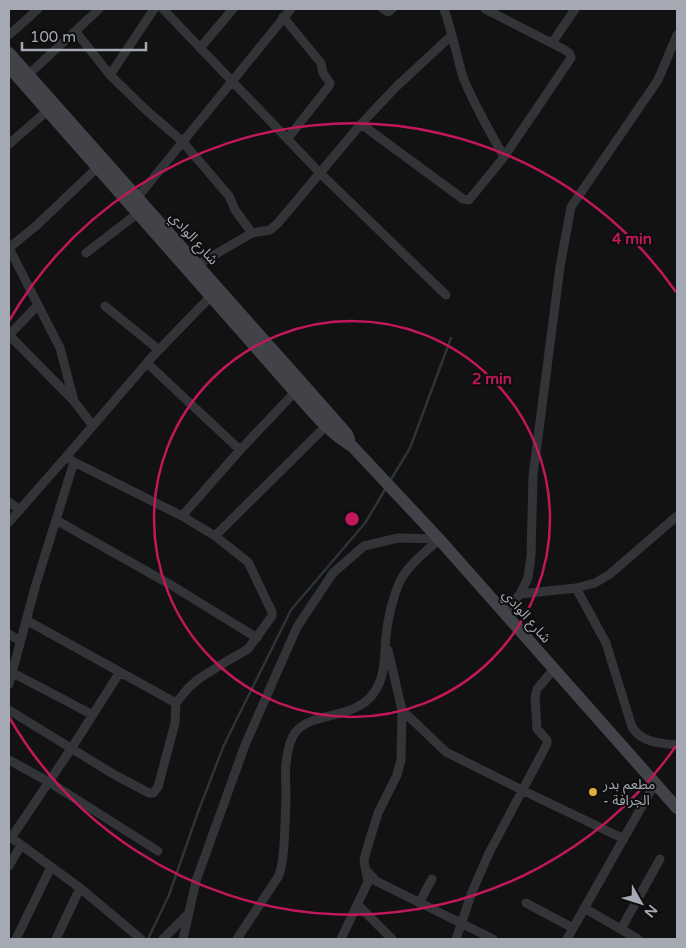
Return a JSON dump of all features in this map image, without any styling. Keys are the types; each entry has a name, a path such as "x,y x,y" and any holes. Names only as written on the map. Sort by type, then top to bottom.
{"main road":[{"name":"شارع الوادي","path":"9,53 347,434 352,446"},
{"name":"شارع الوادي","path":"9,67 295,392 326,426 341,440 352,446 439,539 677,808"}],"street":[{"path":"9,35 38,9"},
{"path":"28,75 99,9"},
{"path":"110,75 154,9"},
{"path":"163,9 320,172 446,295"},
{"path":"200,48 233,9"},
{"path":"137,198 291,9"},
{"path":"382,9 388,12 392,9"},
{"path":"444,9 463,75 473,100 484,124 504,157"},
{"path":"360,124 466,200 471,198 504,157 570,58 569,53 552,42 485,9"},
{"path":"552,42 576,9"},
{"path":"283,17 321,63 323,73 330,83 288,138"},
{"path":"76,32 110,75 147,111 182,141 229,196 235,210 252,234"},
{"path":"198,265 252,234 270,230 278,224 360,124 396,87 452,35"},
{"path":"504,613 520,594 528,578 531,556 532,476 560,268 571,207 658,80 677,35"},
{"path":"9,144 47,111"},
{"path":"74,401 60,348 9,248 37,225 98,167"},
{"path":"86,253 138,213"},
{"path":"9,522 70,460 93,426 147,363 211,296"},
{"path":"38,305 9,335 74,401 93,426"},
{"path":"105,306 159,350"},
{"path":"147,363 240,450"},
{"path":"182,516 240,450 295,392"},
{"path":"215,536 326,426"},
{"path":"9,710 113,774 149,793 153,793 158,787 175,723 176,703 194,682 248,649 269,620 272,612 248,562 215,536 182,516 70,460"},
{"path":"9,684 56,520 70,460"},
{"path":"9,502 20,510"},
{"path":"520,594 576,588 595,583 610,574 677,516"},
{"path":"56,520 171,585 257,638"},
{"path":"183,939 196,881 245,745 297,627 333,573 364,546 398,538 439,539"},
{"path":"237,939 282,869 286,764 293,737 299,729 309,722 343,714 357,708 373,695 383,674 386,635 396,590 408,570 439,539"},
{"path":"576,588 606,642 632,727 637,735 645,740 677,745"},
{"path":"26,620 176,703"},
{"path":"9,634 20,641"},
{"path":"341,939 369,880 365,869 366,852 378,813 397,775 401,760 402,710 386,635"},
{"path":"456,939 472,892 489,853 547,744 547,740 537,729 535,697 537,689 554,670"},
{"path":"11,672 93,715"},
{"path":"120,672 71,749 10,837 80,888 140,939"},
{"path":"402,710 446,752 622,838"},
{"path":"9,760 49,782 158,851"},
{"path":"567,939 622,838 655,783"},
{"path":"9,866 21,845"},
{"path":"621,929 660,859"},
{"path":"16,939 51,867"},
{"path":"365,869 376,881 493,939"},
{"path":"419,903 432,879"},
{"path":"56,939 80,888"},
{"path":"526,903 573,928"},
{"path":"358,905 392,939"},
{"path":"584,908 638,939"},
{"path":"163,939 189,912"}],"waterway":[{"path":"390,481 410,448 451,338"},
{"path":"148,939 169,895 224,745 291,610 365,523 386,488"}],"place":[{"name":"مطعم بدر - الجرافة","path":"593,792"}]}
